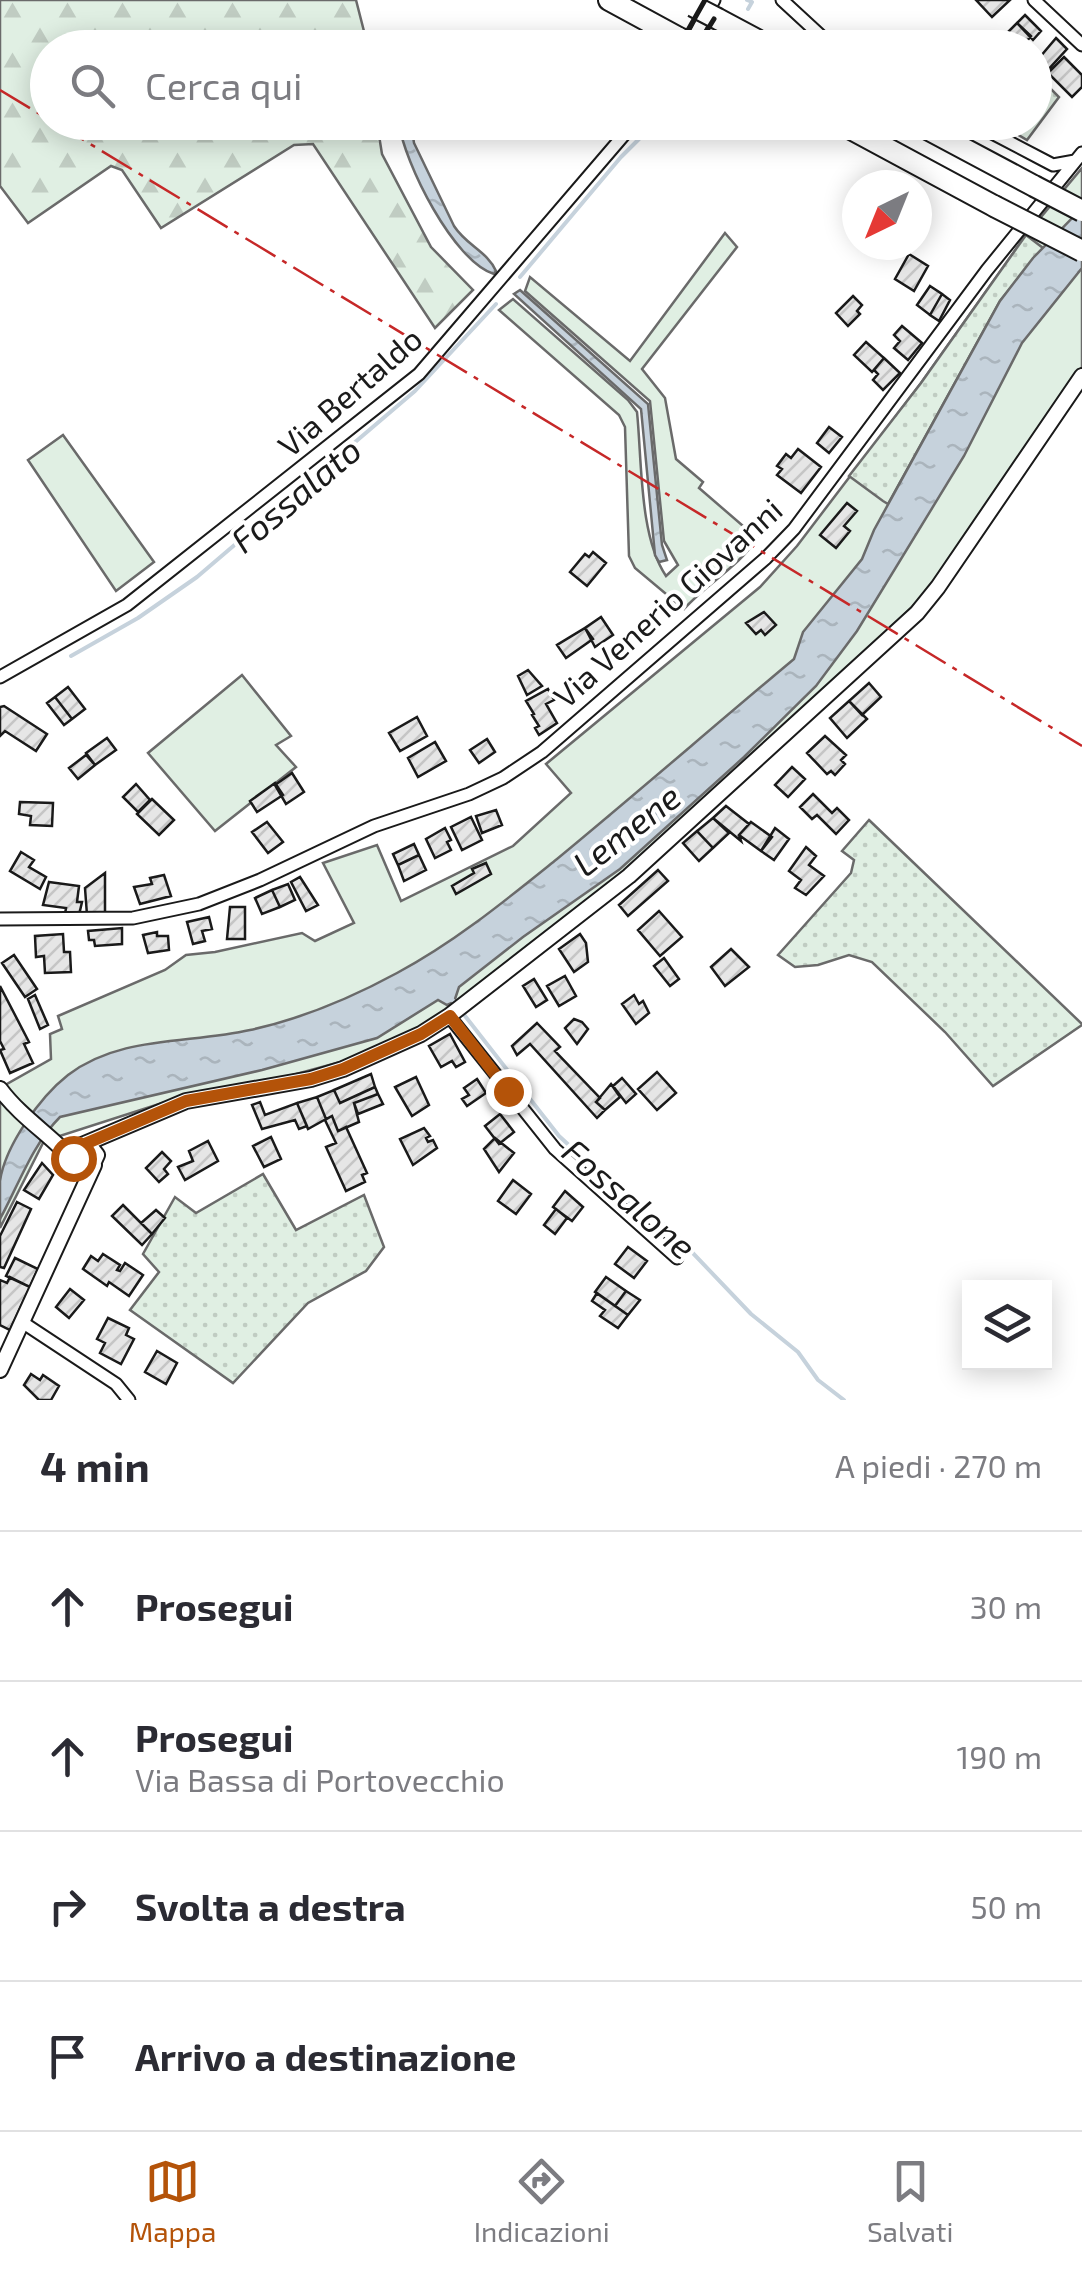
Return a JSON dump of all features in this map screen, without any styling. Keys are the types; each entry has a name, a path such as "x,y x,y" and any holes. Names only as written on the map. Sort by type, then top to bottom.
{"highway":[{"path":"609,0 663,30"},
{"path":"687,3 716,10 745,30"},
{"path":"871,140 1082,252"},
{"path":"948,140 1082,210"}],"street":[{"path":"782,0 814,30"},
{"path":"1034,0 1082,45"},
{"path":"700,30 716,10"},
{"name":"Via Bertaldo","path":"0,677 128,605 419,374 619,140"},
{"path":"1005,140 1053,165 1079,157"},
{"name":"Via Venerio Giovanni","path":"0,919 132,918 199,904 374,826 469,794 503,778 542,752 766,558 794,529 994,262 1079,157"},
{"path":"78,1153 114,1132 186,1101 311,1079 343,1069 421,1034 456,1010 629,876 917,613 1082,376"},
{"path":"456,1010 555,1150 677,1258"},
{"path":"0,1090 48,1138 78,1153 87,1169 96,1162"},
{"path":"0,1370 81,1192 114,1132"},
{"path":"78,1153 93,1148 96,1162"},
{"path":"78,1153 81,1192"},
{"path":"22,1322 116,1384 129,1400"}],"green space":[{"path":"0,0 356,0 364,30 30,30 30,140 380,140 382,154 431,247 473,290 435,328 313,144 294,145 161,228 122,170 111,166 28,223 0,186"},
{"path":"1082,168 1082,367 934,586 610,887 450,1009 408,1035 344,1061 267,1082 184,1096 44,1141 0,1228 0,1094 7,1084 51,1059 50,1034 62,1029 58,1016 165,970 186,955 302,933 315,941 354,923 323,863 377,845 401,901 513,846 571,793 546,764 760,587 797,546 921,383 1026,235"},
{"path":"725,233 737,247 642,369 665,398 676,459 703,482 699,488 757,538 742,557 684,609 635,568 629,556 625,427 619,415 499,310 513,299 637,412 646,519 666,576 678,565 664,541 650,401 525,291 530,277 630,361"},
{"path":"1026,235 1043,248 1000,301 888,504 849,476"},
{"path":"63,435 154,562 116,591 28,460"},
{"path":"242,675 291,736 276,745 296,767 215,831 148,753"},
{"path":"869,820 1082,1025 993,1086 945,1032 872,962 849,955 818,965 795,967 778,955 851,873 854,860 842,851"},
{"path":"263,1174 296,1230 364,1195 384,1247 366,1271 308,1303 233,1383 130,1310 159,1272 143,1254 175,1197 196,1213"}],"water":[{"path":"403,140 414,140 454,226 488,259 494,274 479,266 448,231 410,162"},
{"name":"Lemene","path":"1082,208 1082,268 1022,343 964,456 857,631 816,686 744,757 620,869 459,987 454,1002 447,1005 438,1000 377,1038 262,1070 60,1117 34,1152 0,1219 0,1181 16,1138 35,1109 68,1075 88,1062 132,1047 227,1034 288,1020 344,999 418,961 480,920 538,874 794,659 803,632 862,559 874,530 1000,301 1033,258"},
{"path":"520,290 648,404 662,545 667,560 659,562 655,555 641,409 514,294"}],"building":[{"path":"976,0 1010,0 992,17"},
{"path":"1025,15 1040,30 1024,30 1017,23"},
{"path":"1056,38 1067,49 1052,65 1052,43"},
{"path":"1064,57 1082,75 1082,87 1072,97 1052,77 1052,69"},
{"path":"906,260 918,260 928,266 914,291 895,279"},
{"path":"930,286 942,294 930,315 917,305"},
{"path":"942,294 950,300 939,321 930,315"},
{"path":"853,296 862,305 857,311 860,314 848,326 836,313"},
{"path":"902,326 922,343 908,360 894,348 900,341 894,335"},
{"path":"866,342 884,358 872,372 854,355"},
{"path":"884,358 900,373 883,390 873,380 878,374 874,370"},
{"path":"829,427 842,437 829,453 817,443"},
{"path":"798,449 821,467 801,493 777,475 782,469 777,466 786,454 791,458"},
{"path":"847,503 857,511 844,526 850,531 836,548 820,535"},
{"path":"593,552 606,563 587,586 570,572 585,554 589,557"},
{"path":"764,612 776,625 765,635 761,630 756,634 746,623"},
{"path":"601,617 613,635 595,647 585,628"},
{"path":"585,628 593,639 566,658 557,645"},
{"path":"528,670 542,686 527,695 518,676"},
{"path":"869,683 881,697 862,715 849,701"},
{"path":"68,687 85,709 72,719 55,697"},
{"path":"548,689 554,700 546,704 557,723 539,735 535,728 539,726 526,701"},
{"path":"55,697 72,719 64,725 47,703"},
{"path":"849,701 867,719 847,738 830,718"},
{"path":"0,707 47,734 36,751 5,731 0,736"},
{"path":"417,717 427,736 400,751 389,733"},
{"path":"825,736 846,755 841,760 845,764 835,775 831,771 827,774 807,753"},
{"path":"107,738 116,750 95,765 86,753"},
{"path":"487,739 495,752 479,763 470,750"},
{"path":"435,742 446,761 418,777 408,758"},
{"path":"86,755 95,765 78,779 69,768"},
{"path":"792,767 805,779 788,797 775,785"},
{"path":"292,773 304,792 286,804 275,785"},
{"path":"275,783 283,795 257,812 250,801"},
{"path":"136,784 150,800 138,812 123,797"},
{"path":"813,794 832,813 837,808 849,820 836,834 817,815 812,819 800,807"},
{"path":"152,799 174,820 159,835 137,814"},
{"path":"20,802 53,803 52,826 30,825 31,816 19,814"},
{"path":"726,806 749,824 739,835 741,841 713,818"},
{"path":"496,810 502,825 482,833 476,816"},
{"path":"471,817 482,840 462,850 451,827"},
{"path":"713,818 729,833 713,848 697,831"},
{"path":"267,822 283,842 268,853 252,832"},
{"path":"751,822 772,837 761,851 739,835"},
{"path":"445,828 451,850 435,858 426,839"},
{"path":"775,828 789,839 774,860 761,851"},
{"path":"697,831 713,848 699,861 683,843"},
{"path":"414,844 419,855 398,865 393,854"},
{"path":"806,847 816,856 809,865 824,876 806,895 795,888 801,880 789,871"},
{"path":"21,852 34,860 29,867 46,877 40,889 10,871"},
{"path":"419,855 426,870 404,881 398,865"},
{"path":"486,863 491,874 456,894 452,886"},
{"path":"658,870 668,881 628,916 619,905"},
{"path":"105,873 105,914 87,915 85,888"},
{"path":"164,875 171,896 140,904 134,887 152,884 150,878"},
{"path":"300,877 318,905 306,911 291,882"},
{"path":"49,882 79,886 79,915 65,914 66,908 43,905"},
{"path":"288,884 295,900 280,907 272,890"},
{"path":"272,890 280,907 262,914 255,898"},
{"path":"230,907 245,907 245,939 227,939"},
{"path":"659,911 682,937 660,956 638,930"},
{"path":"209,917 212,929 202,931 205,941 193,944 187,922"},
{"path":"122,928 122,944 95,946 94,940 89,940 88,931"},
{"path":"157,932 157,936 168,936 169,950 148,953 143,935"},
{"path":"63,934 64,952 70,952 71,972 45,973 44,956 36,957 35,936"},
{"path":"580,934 586,943 588,962 574,972 559,949"},
{"path":"731,949 749,967 725,986 711,967"},
{"path":"14,955 37,989 25,997 2,963"},
{"path":"664,958 679,979 670,986 654,966"},
{"path":"565,976 576,996 559,1006 547,986"},
{"path":"534,979 547,1000 536,1007 523,986"},
{"path":"0,986 29,1042 24,1044 33,1063 10,1073 0,1050 4,1049 0,1041"},
{"path":"35,995 48,1025 40,1029 28,999"},
{"path":"634,995 639,1004 643,1001 649,1013 636,1024 622,1004"},
{"path":"574,1019 588,1029 577,1044 565,1028"},
{"path":"537,1023 560,1047 555,1051 600,1098 596,1102 605,1110 597,1118 530,1044 517,1055 512,1046"},
{"path":"450,1034 465,1062 456,1067 452,1061 441,1067 429,1046"},
{"path":"657,1072 676,1093 657,1110 638,1089"},
{"path":"371,1074 375,1087 340,1103 334,1090"},
{"path":"416,1077 429,1105 412,1116 395,1087"},
{"path":"622,1078 636,1094 626,1103 613,1086"},
{"path":"477,1079 486,1093 467,1106 462,1099 469,1095 464,1088"},
{"path":"611,1084 620,1097 605,1110 596,1102"},
{"path":"375,1087 378,1094 354,1103 359,1122 338,1131 332,1116 326,1119 317,1097 334,1090 340,1103"},
{"path":"378,1094 383,1104 358,1114 354,1103"},
{"path":"317,1097 326,1119 308,1129 297,1103"},
{"path":"260,1102 265,1115 297,1103 307,1126 299,1129 295,1120 262,1129 252,1105"},
{"path":"500,1114 514,1132 499,1144 485,1126"},
{"path":"332,1116 338,1131 346,1127 367,1173 362,1175 365,1182 346,1191 326,1147 336,1143 325,1120"},
{"path":"424,1128 430,1136 426,1138 428,1142 433,1140 437,1148 413,1165 400,1139"},
{"path":"271,1137 281,1159 264,1167 253,1146"},
{"path":"495,1138 514,1153 499,1172 484,1149"},
{"path":"208,1141 218,1161 185,1180 178,1167 193,1161 189,1151"},
{"path":"162,1152 171,1161 164,1169 168,1174 159,1182 146,1168"},
{"path":"42,1163 53,1175 39,1199 24,1190"},
{"path":"513,1180 531,1194 516,1214 498,1201"},
{"path":"565,1191 583,1207 572,1221 553,1207"},
{"path":"17,1202 31,1209 4,1268 0,1267 0,1236"},
{"path":"123,1205 152,1234 142,1245 112,1216"},
{"path":"556,1209 567,1218 555,1234 544,1225"},
{"path":"156,1210 165,1218 152,1234 141,1223"},
{"path":"628,1247 647,1261 634,1278 615,1264"},
{"path":"103,1254 120,1265 117,1270 125,1263 143,1275 129,1296 83,1269 91,1256 98,1261"},
{"path":"15,1258 38,1269 30,1287 6,1276"},
{"path":"10,1277 30,1287 10,1330 0,1325 0,1280 7,1283"},
{"path":"606,1277 626,1291 615,1306 595,1292"},
{"path":"70,1289 84,1300 69,1318 56,1307"},
{"path":"626,1291 640,1300 628,1315 615,1306"},
{"path":"597,1293 628,1315 618,1328 600,1316 605,1310 592,1301"},
{"path":"108,1318 129,1328 126,1335 134,1339 121,1364 100,1353 105,1343 97,1339"},
{"path":"157,1351 177,1363 166,1384 145,1372"},
{"path":"31,1374 40,1380 43,1375 59,1386 51,1400 39,1400 24,1385"}],"waterway":[{"name":"Fossalato","path":"747,0 752,2 748,9"},
{"name":"Fossalato","path":"520,277 638,140"},
{"name":"Fossalato","path":"71,656 138,618 197,577 415,391 496,304"},
{"name":"Fossalone","path":"451,998 559,1136 634,1205 668,1227 751,1314 798,1352 818,1380 844,1400"}],"wall":[{"path":"688,30 705,0"},
{"path":"707,30 714,19"}],"power":[{"path":"0,90 30,108"},
{"path":"84,140 1082,746"}],"route":[{"path":"73,1158 80,1146 186,1101 311,1079 343,1069 421,1034 450,1016 508,1091"}]}
